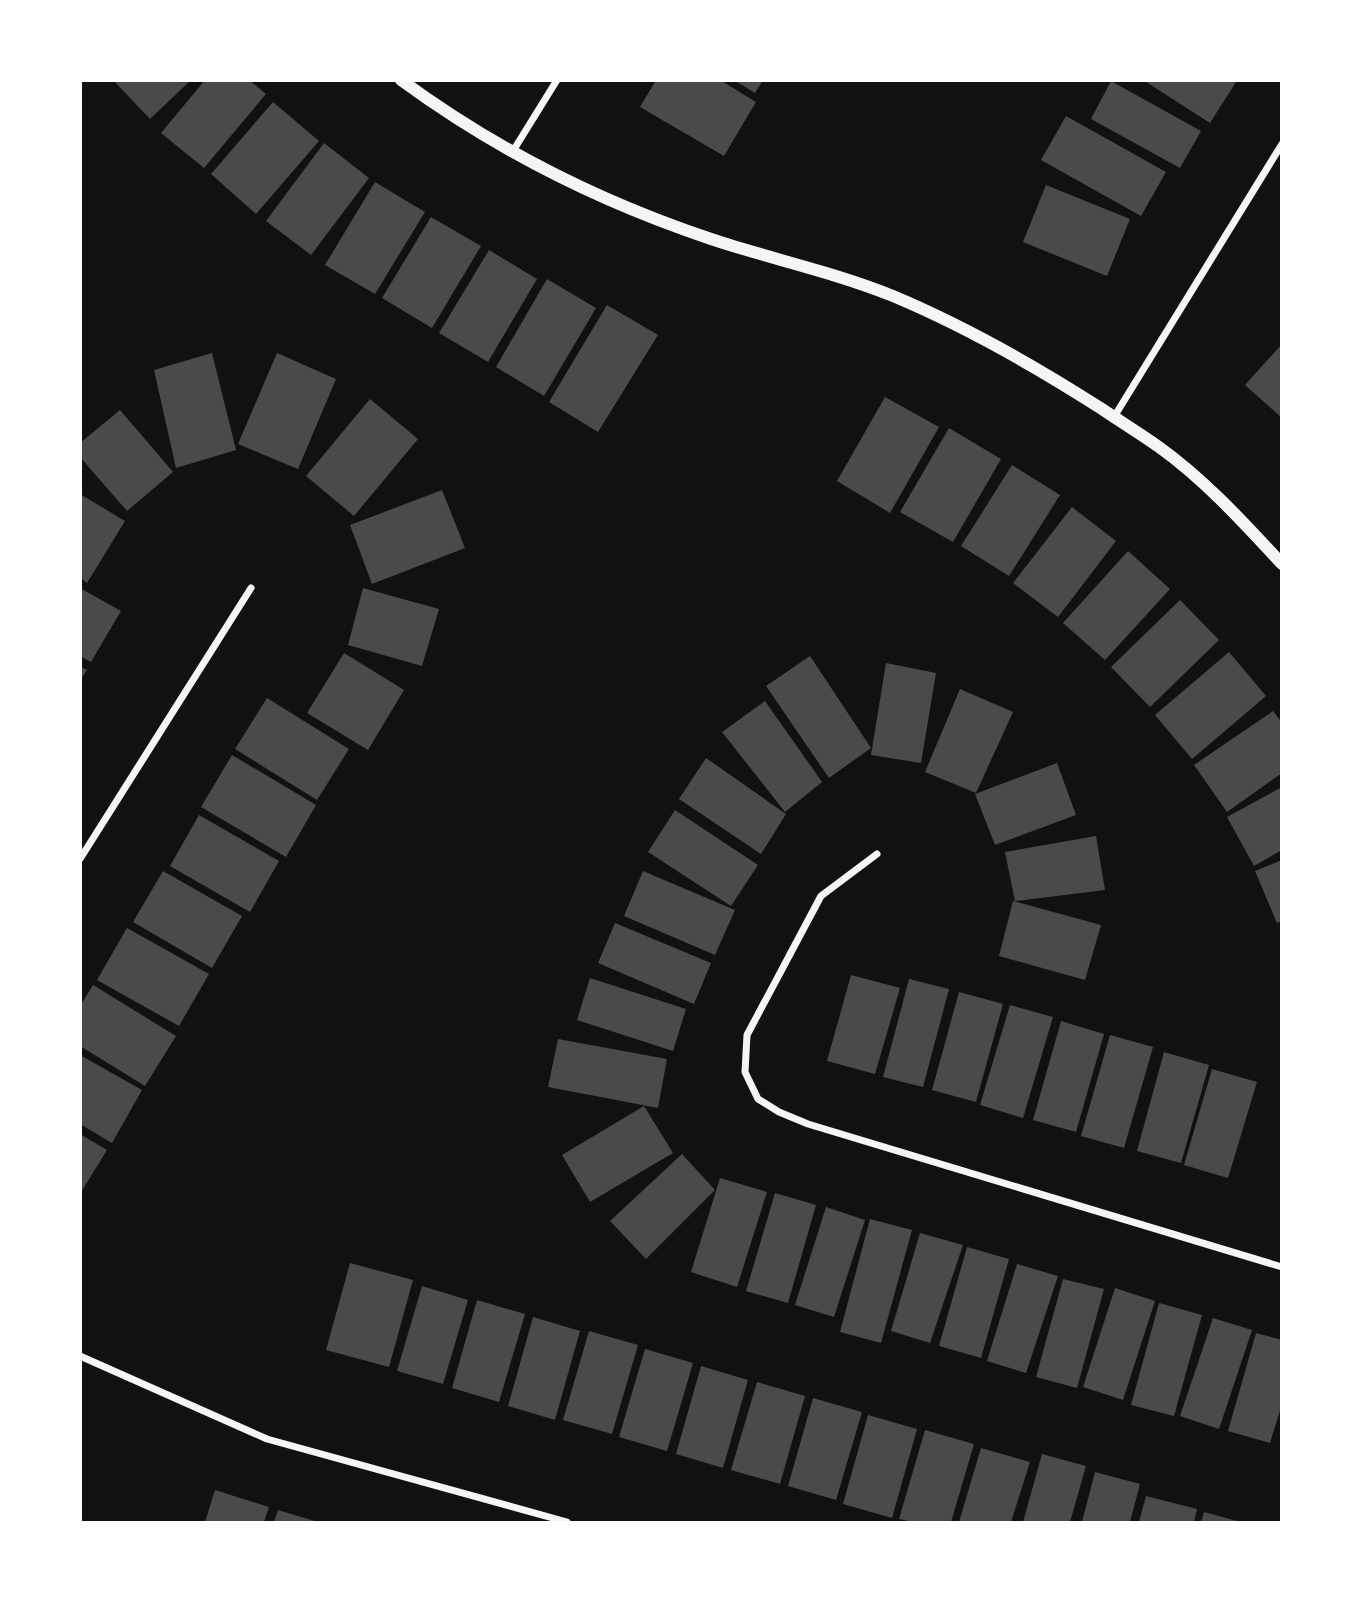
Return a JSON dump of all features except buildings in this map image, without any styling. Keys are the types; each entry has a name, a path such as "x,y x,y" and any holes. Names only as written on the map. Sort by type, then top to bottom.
{"street":[{"path":"401,80 438,107 567,181 634,211 713,239 832,274 890,295 936,315 1035,366 1160,447 1207,487 1282,564"},
{"path":"513,152 557,80"},
{"path":"1114,417 1282,144"},
{"path":"80,859 251,589"},
{"path":"877,854 821,896 747,1035 745,1072 758,1099 779,1112 808,1124 1282,1267"},
{"path":"80,1356 267,1439 567,1522"}]}
